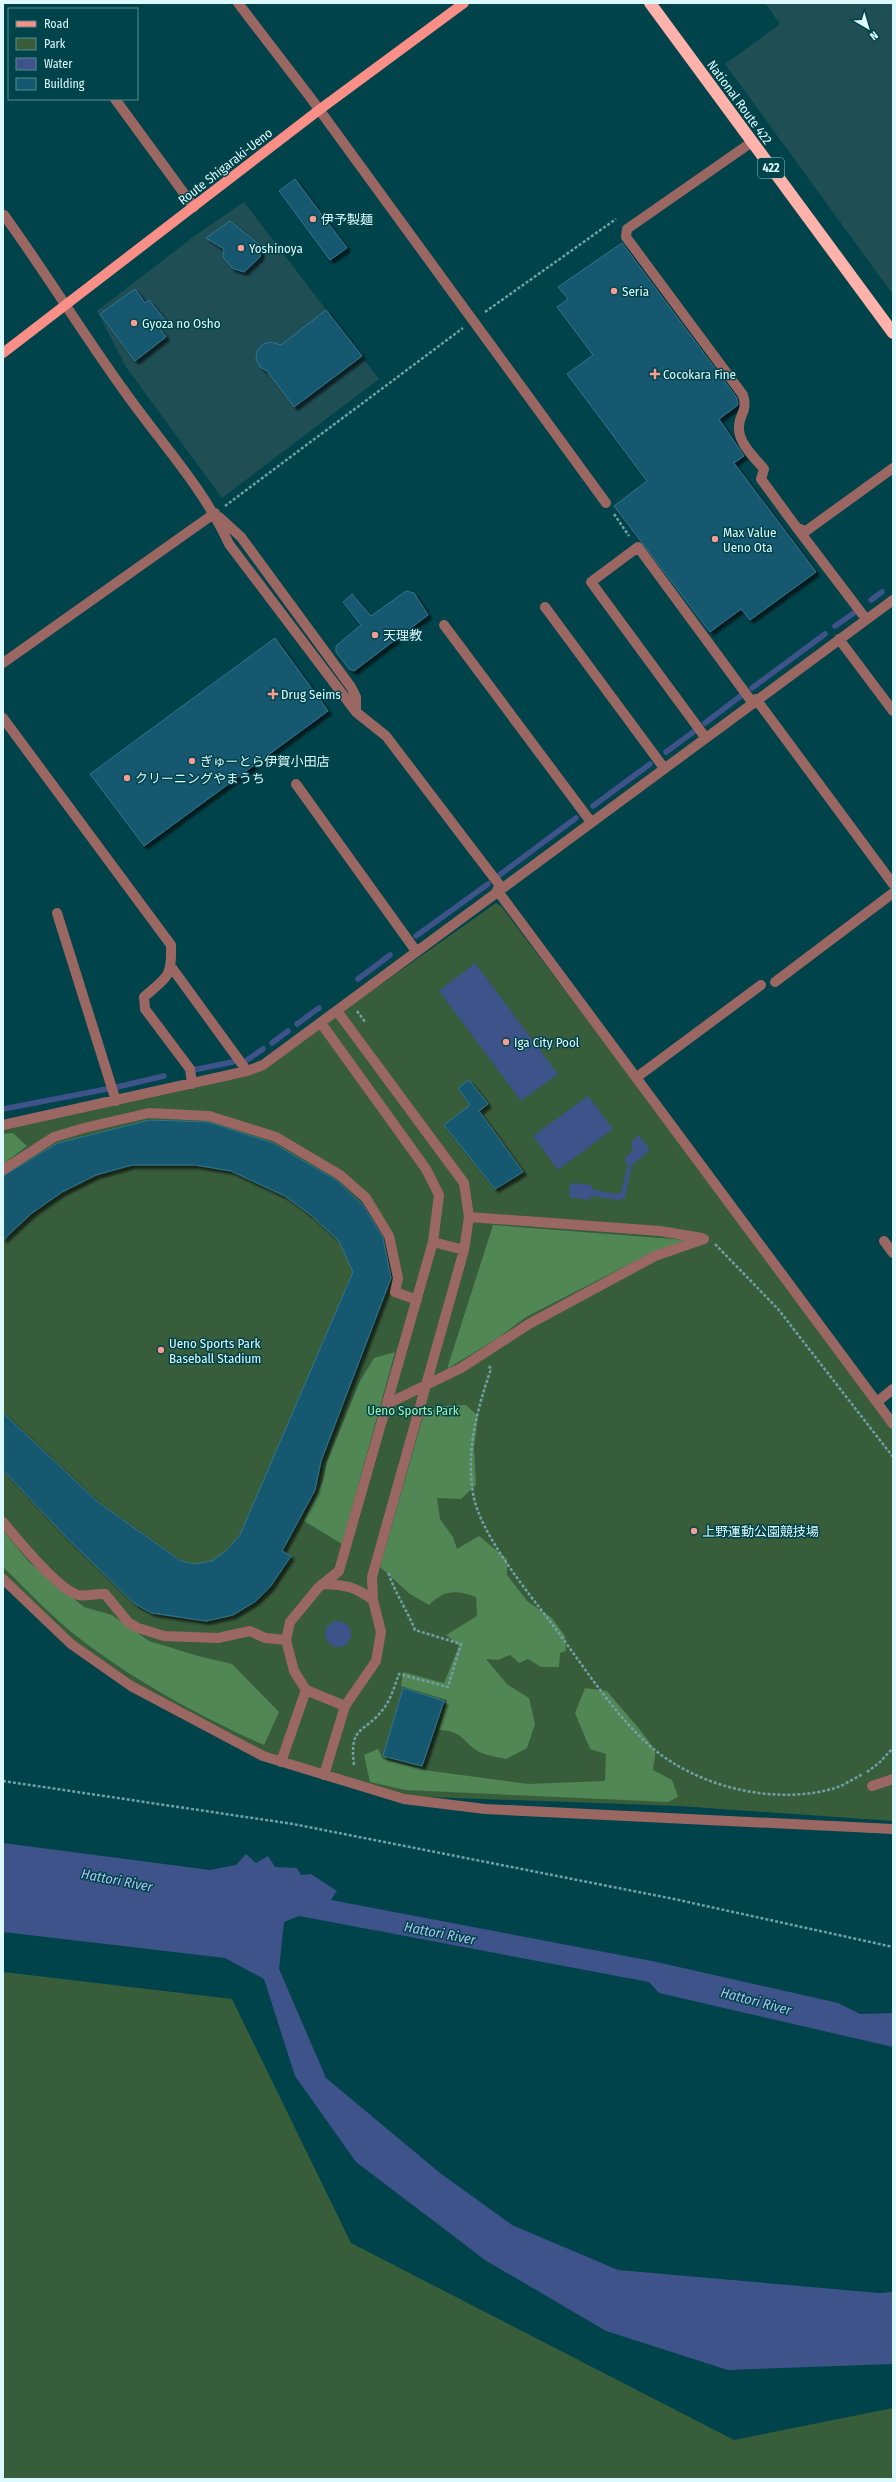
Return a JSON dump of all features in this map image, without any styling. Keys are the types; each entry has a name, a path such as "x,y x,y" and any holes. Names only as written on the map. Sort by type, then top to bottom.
{"highway":[{"name":"National Route 422","path":"650,3 893,333"}],"main road":[{"name":"Route Shigaraki-Ueno","path":"3,353 319,110 464,3"}],"street":[{"path":"238,3 319,110 606,504"},
{"path":"115,100 194,207"},
{"path":"752,142 627,229 626,237 743,395 746,406 739,426 740,437 764,469 761,480 866,619"},
{"path":"4,214 126,394 215,513 229,544 356,712 386,736 893,1424"},
{"path":"797,528 806,531 893,468"},
{"path":"3,663 215,513"},
{"path":"705,737 591,582 638,547 893,884"},
{"path":"3,1125 192,1084 247,1071 263,1065 499,889 893,600"},
{"path":"545,607 664,768"},
{"path":"444,625 591,822"},
{"path":"839,639 893,711"},
{"path":"3,718 171,945 172,968 168,977 144,997 145,1009 190,1069 192,1084"},
{"path":"296,784 416,951"},
{"path":"775,982 893,893"},
{"path":"57,913 116,1101"},
{"path":"172,968 247,1071"},
{"path":"637,1077 761,985"},
{"path":"324,1775 345,1706 376,1661 381,1632 373,1600 372,1577 464,1250 469,1217 464,1183 337,1010"},
{"path":"321,1023 433,1179 439,1195 433,1242 339,1571 322,1584 290,1622 286,1640 294,1671 306,1690 345,1706"},
{"path":"3,1170 54,1137 84,1128 149,1114 209,1116 276,1138 340,1175 366,1198 389,1236 398,1278 395,1292 417,1300"},
{"path":"469,1217 660,1231 704,1238"},
{"path":"387,1404 425,1387 461,1368 529,1324 655,1256 704,1238"},
{"path":"884,1241 893,1253"},
{"path":"433,1242 464,1250"},
{"path":"877,1402 893,1390"},
{"path":"3,1522 41,1566 70,1591 79,1596 105,1594 128,1622 138,1628 164,1636 218,1638 250,1631 265,1638 286,1640"},
{"path":"3,1579 72,1644 132,1686 263,1756 404,1799 485,1809 893,1829"},
{"path":"322,1584 347,1585 358,1589 373,1600"},
{"path":"281,1762 306,1690"},
{"path":"872,1786 893,1779"}],"path":[{"path":"606,504 638,547"},
{"path":"704,1238 715,1244 778,1309 893,1457"},
{"path":"486,1363 491,1369 476,1412 470,1447 473,1494 479,1513 492,1538 526,1590 628,1724 651,1746 670,1760 721,1785 749,1792 781,1795 807,1793 833,1788 864,1774 880,1763 893,1748"},
{"path":"354,1765 352,1747 356,1734 375,1720 386,1706 399,1674 448,1687 461,1644"},
{"path":"3,1781 293,1824 674,1899 893,1947"}],"shaded area":[{"path":"765,3 893,3 893,290 891,292 725,64 780,24"},
{"path":"244,202 379,379 222,498 126,367 97,311 197,234"}],"green space":[{"name":"Ueno Sports Park","path":"496,903 501,906 630,1076 893,1431 893,1821 679,1806 402,1796 264,1754 132,1684 72,1642 3,1575 3,1128 264,1067"},
{"path":"13,1133 27,1146 3,1164 3,1134"},
{"path":"493,1225 686,1240 655,1251 526,1317 498,1338 447,1369"},
{"path":"395,1352 342,1544 304,1521 323,1481 327,1462 360,1381 374,1358"},
{"path":"466,1405 478,1416 474,1448 476,1485 461,1499 437,1498 440,1519 453,1537 457,1549 479,1536 507,1559 507,1575 527,1601 552,1618 565,1636 566,1651 560,1653 559,1667 541,1667 528,1659 519,1663 510,1655 498,1660 486,1659 507,1684 529,1698 535,1724 527,1748 506,1759 482,1753 454,1733 439,1730 447,1700 401,1686 403,1672 444,1683 459,1646 446,1635 477,1616 476,1597 451,1592 440,1596 429,1605 410,1594 380,1567 424,1413 442,1406"},
{"path":"3,1530 29,1562 84,1607 112,1615 149,1641 198,1656 232,1664 279,1712 264,1745 168,1697 100,1654 69,1630 3,1567"},
{"path":"585,1688 607,1691 653,1747 655,1754 653,1770 672,1780 678,1797 668,1802 406,1790 370,1782 364,1755 378,1749 383,1759 424,1770 528,1784 605,1781 606,1754 590,1749 575,1713"},
{"path":"3,1972 232,1999 351,2243 734,2440 893,2408 893,2479 3,2479"}],"water":[{"path":"475,963 558,1074 521,1101 439,991"},
{"path":"588,1096 613,1129 558,1170 533,1136"},
{"path":"639,1135 650,1150 632,1165 625,1198 619,1200 592,1196 588,1200 569,1197 570,1185 574,1183 591,1185 594,1190 617,1194 621,1192 628,1165 624,1160 632,1151 632,1141"},
{"path":"338,1621 347,1625 351,1634 347,1643 338,1647 329,1643 325,1634 329,1625"},
{"name":"Hattori River","path":"3,1843 210,1870 236,1865 246,1854 256,1863 268,1856 275,1867 297,1868 301,1875 311,1874 337,1891 331,1900 652,1961 838,2003 860,2014 893,2013 893,2047 659,1993 649,1982 299,1916 284,1922 279,1969 326,2078 440,2173 512,2225 618,2270 879,2293 893,2292 893,2364 728,2370 606,2331 485,2260 356,2162 295,2076 264,1979 225,1958 3,1932"}],"building":[{"name":"伊予製麺","path":"295,179 347,248 330,260 279,191"},
{"name":"Yoshinoya","path":"230,221 261,246 260,257 244,272 232,268 223,257 224,249 206,238"},
{"path":"622,243 737,398 738,405 719,419 744,456 734,463 816,572 750,620 741,609 710,632 614,506 647,481 567,374 593,355 557,307 568,299 558,287"},
{"name":"Gyoza no Osho","path":"135,289 145,303 149,300 165,320 157,325 166,337 135,361 100,314"},
{"path":"326,310 362,356 294,407 267,371 260,367 256,359 257,351 263,344 271,342 281,345"},
{"name":"天理教","path":"406,591 414,593 428,615 354,671 349,669 336,652 336,646 361,625 343,602 352,594 371,616"},
{"path":"275,638 328,711 144,846 90,774"},
{"path":"469,1080 488,1104 479,1111 523,1172 495,1189 444,1125 470,1105 458,1088"},
{"path":"150,1120 208,1122 273,1143 336,1180 363,1205 383,1238 391,1278 321,1461 315,1490 282,1551 291,1556 270,1587 256,1601 233,1615 206,1621 152,1613 135,1604 67,1538 3,1470 3,1413 99,1503 181,1561 194,1564 212,1561 227,1550 240,1535 353,1272 339,1241 311,1215 285,1196 231,1171 195,1165 132,1165 96,1175 62,1192 32,1213 3,1240 3,1176 58,1143"},
{"path":"403,1688 444,1701 422,1766 383,1756"}],"waterway":[{"path":"871,600 882,592"},
{"path":"835,626 854,613"},
{"path":"752,688 825,634"},
{"path":"705,723 742,695"},
{"path":"666,752 696,730"},
{"path":"593,806 650,764"},
{"path":"498,876 576,818"},
{"path":"416,936 488,884"},
{"path":"358,979 390,955"},
{"path":"297,1024 319,1008"},
{"path":"272,1043 288,1031"},
{"path":"247,1060 263,1049"},
{"path":"193,1070 233,1062"},
{"path":"117,1087 164,1076"},
{"path":"3,1109 107,1089"}],"place":[{"name":"伊予製麺","path":"313,219"},
{"name":"Yoshinoya","path":"241,248"},
{"name":"Seria","path":"614,291"},
{"name":"Gyoza no Osho","path":"134,323"},
{"name":"Cocokara Fine","path":"655,374"},
{"name":"Max Value Ueno Ota","path":"715,539"},
{"name":"天理教","path":"375,635"},
{"name":"Drug Seims","path":"273,694"},
{"name":"ぎゅーとら伊賀小田店","path":"192,761"},
{"name":"クリーニングやまうち","path":"127,778"},
{"name":"Iga City Pool","path":"506,1042"},
{"name":"Ueno Sports Park Baseball Stadium","path":"161,1350"},
{"name":"上野運動公園競技場","path":"694,1531"}]}
